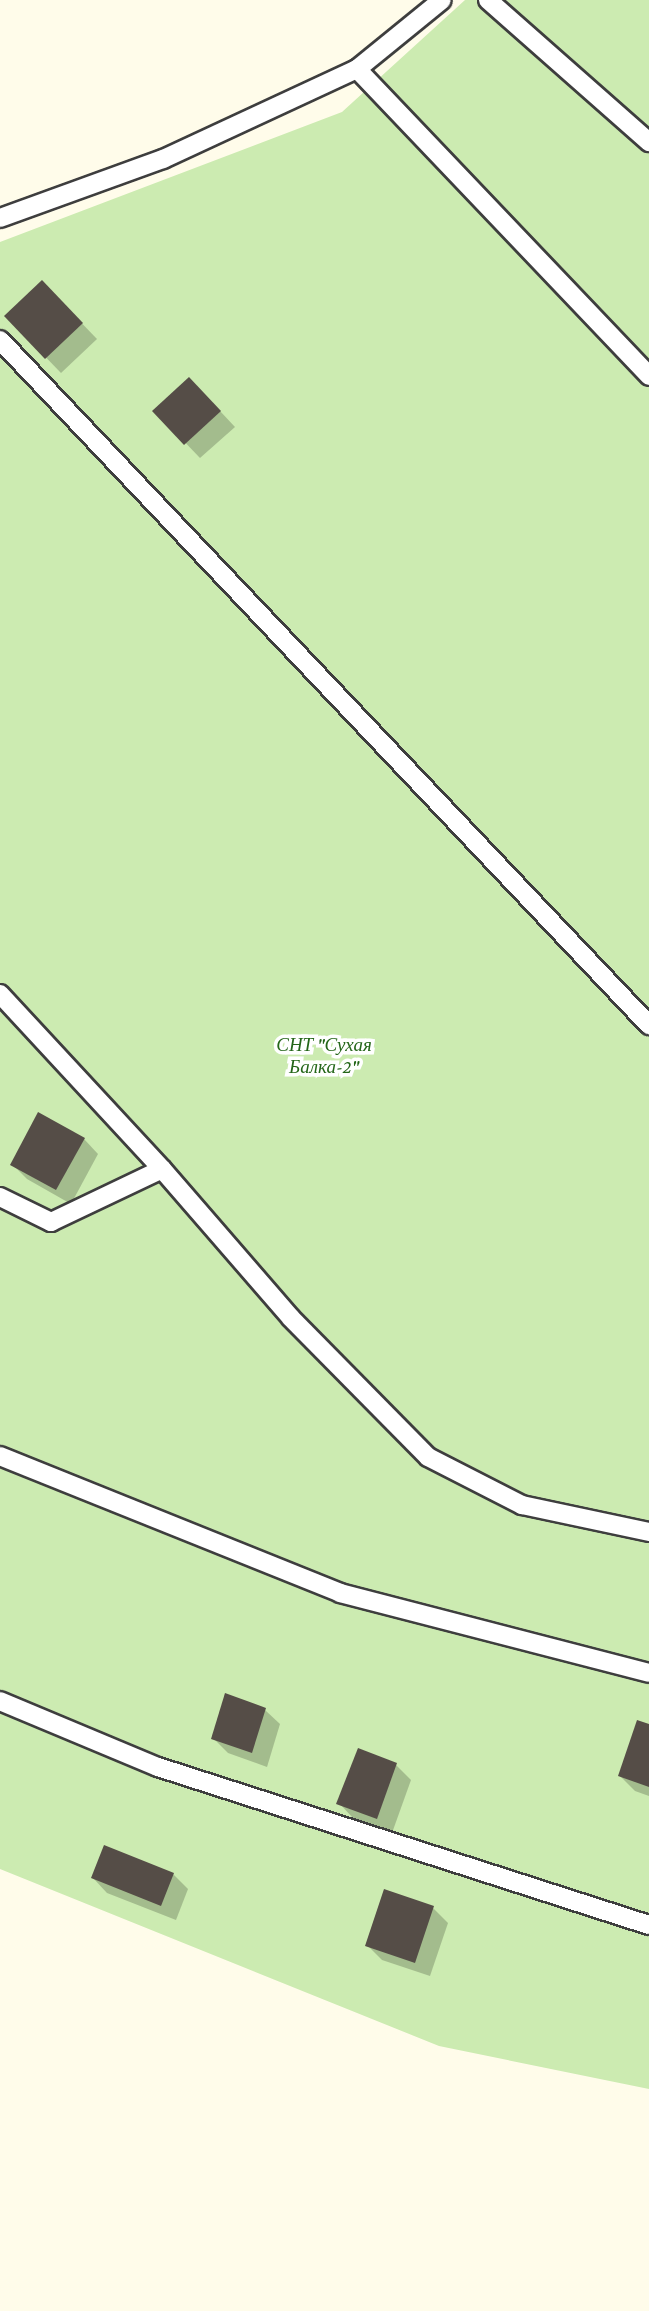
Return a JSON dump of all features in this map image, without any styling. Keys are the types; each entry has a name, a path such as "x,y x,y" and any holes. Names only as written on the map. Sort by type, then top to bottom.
{"lane":[{"path":"0,218 163,159 357,69 442,0"},
{"path":"488,0 649,142"},
{"path":"357,69 649,376"},
{"path":"0,340 649,1025"},
{"path":"0,994 162,1169 291,1318 428,1457 522,1505 649,1532"},
{"path":"0,1197 51,1222 162,1169"},
{"path":"0,1456 340,1593 649,1674"},
{"path":"0,1701 158,1768 649,1925"}],"green space":[{"name":"СНТ \"Сухая Балка-2\"","path":"465,0 649,0 649,2089 439,2046 0,1869 0,242 342,112"}],"building":[{"path":"42,280 83,323 45,359 4,316"},
{"path":"189,377 221,411 184,445 152,411"},
{"path":"38,1112 85,1138 56,1190 10,1165"},
{"path":"225,1693 266,1708 252,1753 211,1739"},
{"path":"637,1720 649,1724 649,1787 618,1776"},
{"path":"358,1748 397,1763 377,1819 336,1804"},
{"path":"104,1845 174,1873 161,1906 91,1878"},
{"path":"384,1889 434,1906 415,1963 365,1946"}]}
